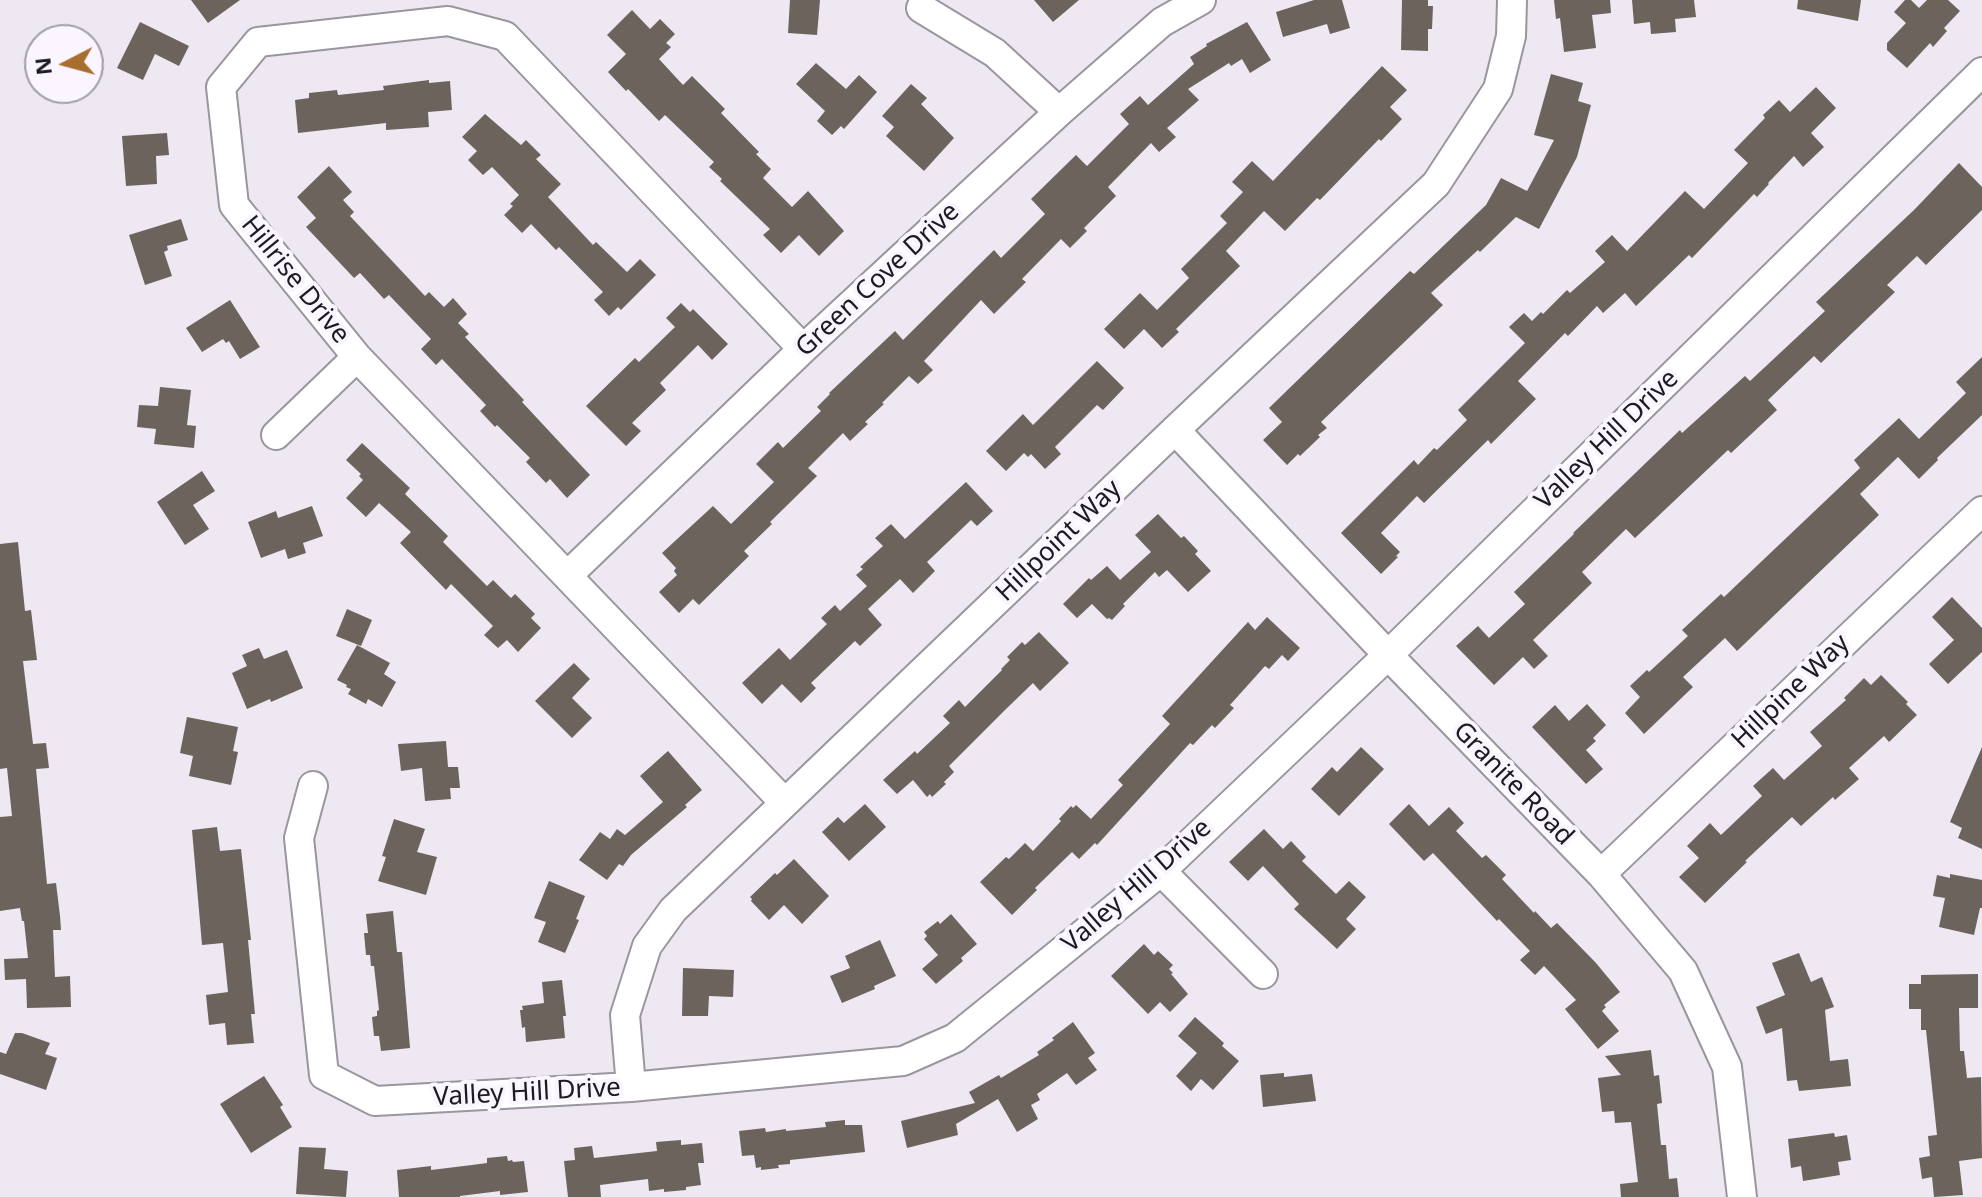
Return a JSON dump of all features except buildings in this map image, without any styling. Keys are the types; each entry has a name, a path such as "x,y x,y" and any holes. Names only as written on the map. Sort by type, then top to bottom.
{"street":[{"name":"Green Cove Drive","path":"568,575 803,349 1059,112 1162,22 1201,0"},
{"name":"Hillpoint Way","path":"631,1087 625,1015 647,946 673,910 1436,184 1498,89 1511,36 1512,0"},
{"path":"921,8 995,53 1059,112"},
{"name":"Hillrise Drive","path":"784,802 357,357 234,205 221,87 258,42 448,21 505,36 803,349"},
{"name":"Valley Hill Drive","path":"313,786 299,838 324,1075 375,1101 631,1087 903,1061 955,1038 1161,871 1388,655 1982,72"},
{"path":"276,435 357,357"},
{"name":"Granite Road","path":"1175,430 1601,874 1683,971 1727,1067 1742,1197"},
{"name":"Hillpine Way","path":"1601,874 1982,511"},
{"path":"1161,871 1263,974"}]}
